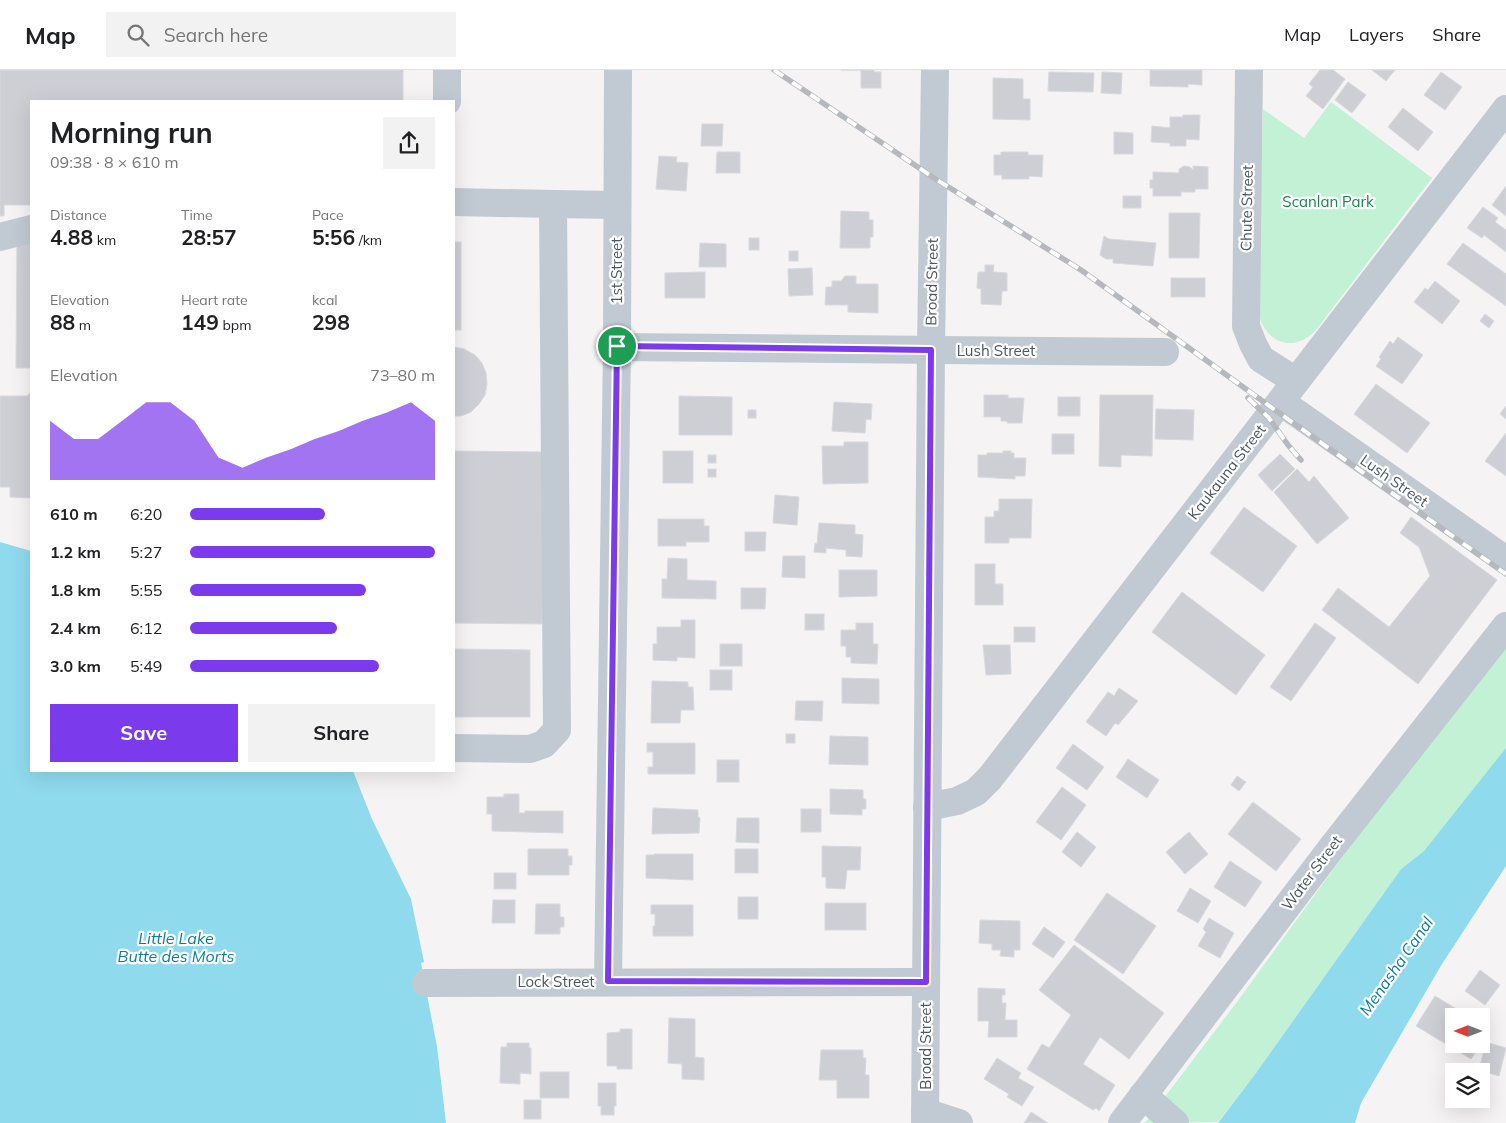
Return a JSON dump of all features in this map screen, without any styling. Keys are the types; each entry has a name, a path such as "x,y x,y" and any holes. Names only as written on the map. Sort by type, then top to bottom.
{"street":[{"path":"447,100 448,70"},
{"name":"1st Street","path":"608,981 617,346 618,70"},
{"name":"Broad Street","path":"925,1118 935,70"},
{"name":"Chute Street","path":"1249,70 1245,315 1246,326 1253,344"},
{"name":"Kaukauna Street","path":"928,807 957,801 976,792 990,778 1506,109"},
{"path":"455,202 617,205"},
{"path":"455,748 530,749 544,744 557,730 553,204"},
{"path":"0,237 30,229"},
{"name":"Lush Street","path":"1253,344 1261,358 1288,392 1506,560"},
{"name":"Lush Street","path":"617,346 1165,352"},
{"name":"Water Street","path":"1122,1123 1333,846 1506,626"},
{"name":"Lock Street","path":"426,983 608,981 926,982"},
{"path":"1143,1095 1175,1123"},
{"path":"925,1118 959,1123"}],"green space":[{"name":"Scanlan Park","path":"1331,102 1432,178 1316,330 1307,338 1289,343 1272,337 1261,321 1258,310 1263,109 1304,138"},
{"path":"1506,639 1506,748 1497,761 1424,851 1401,869 1256,1073 1218,1122 1145,1123 1237,1002 1335,867"}],"water":[{"name":"Little Lake Butte des Morts","path":"0,542 30,551 30,772 353,772 372,819 411,899 424,962 421,963 437,1047 446,1123 0,1123"},
{"name":"Menasha Canal","path":"1506,748 1506,866 1442,964 1361,1103 1355,1123 1218,1123 1256,1073 1401,869 1424,851"}],"building":[{"path":"0,70 403,70 403,100 30,100 30,205 4,205 4,216 0,216"},
{"path":"861,70 881,72 881,88 861,88"},
{"path":"1150,70 1202,70 1202,85 1188,84 1188,87 1150,86"},
{"path":"1320,70 1333,70 1345,79 1323,109 1306,96 1313,87 1309,84"},
{"path":"1372,70 1395,70 1386,81"},
{"path":"1049,72 1094,73 1093,92 1048,91"},
{"path":"1102,72 1122,73 1121,94 1101,93"},
{"path":"1441,72 1462,87 1445,110 1424,95"},
{"path":"993,78 1023,79 1023,99 1030,99 1030,120 993,119"},
{"path":"1348,82 1366,95 1352,113 1335,100"},
{"path":"1403,108 1433,132 1418,151 1388,127"},
{"path":"1183,115 1200,115 1199,140 1186,139 1186,146 1170,146 1170,143 1151,142 1152,126 1170,128 1170,117 1183,117"},
{"path":"702,124 723,124 722,146 701,146"},
{"path":"1114,132 1133,133 1133,154 1114,154"},
{"path":"717,152 740,152 740,173 716,173"},
{"path":"1001,152 1028,152 1028,155 1043,155 1042,177 1029,176 1029,179 1002,179 1002,175 994,175 994,155 1001,155"},
{"path":"659,156 677,157 676,162 688,163 686,191 656,189"},
{"path":"1184,166 1190,167 1193,170 1193,166 1208,167 1208,189 1195,189 1195,192 1181,192 1181,196 1153,196 1150,180 1153,180 1153,172 1179,173 1179,169"},
{"path":"1506,186 1506,216 1492,205"},
{"path":"1123,196 1141,196 1141,208 1123,208"},
{"path":"1483,207 1498,218 1495,222 1506,230 1506,252 1484,235 1482,238 1467,228"},
{"path":"841,211 869,212 869,220 873,220 873,237 870,237 870,248 840,248"},
{"path":"1169,213 1200,213 1199,258 1169,258"},
{"path":"1104,236 1109,239 1156,243 1153,266 1113,263 1113,259 1106,259 1100,255"},
{"path":"749,238 759,238 759,250 749,250"},
{"path":"17,239 30,239 30,368 16,368"},
{"path":"455,242 461,242 461,330 455,330"},
{"path":"700,243 726,244 726,267 699,267"},
{"path":"1463,243 1506,274 1506,306 1447,264"},
{"path":"789,251 798,251 798,261 789,261"},
{"path":"985,265 994,265 993,272 1007,273 1007,291 1002,291 1001,305 981,304 981,289 977,288 978,272 985,272"},
{"path":"812,268 813,295 789,296 788,269"},
{"path":"705,272 705,298 665,298 665,273"},
{"path":"845,276 856,276 856,284 878,284 878,313 848,312 848,305 825,305 826,287 832,287 832,281 841,281"},
{"path":"1171,278 1205,278 1205,297 1171,297"},
{"path":"1435,281 1460,301 1442,324 1414,302 1425,288 1428,290"},
{"path":"1485,314 1494,321 1489,328 1480,321"},
{"path":"1398,337 1423,355 1402,384 1376,366 1381,359 1379,357 1390,341 1393,344"},
{"path":"455,347 464,349 475,355 482,363 486,373 487,384 485,395 479,404 471,412 455,416"},
{"path":"1376,384 1430,423 1407,453 1354,414"},
{"path":"30,393 30,498 10,497 10,487 0,487 0,396 27,396"},
{"path":"984,395 1008,395 1008,398 1024,398 1022,423 1007,423 1007,421 1001,421 1001,417 984,417"},
{"path":"1100,395 1153,395 1152,456 1121,455 1121,467 1099,466"},
{"path":"679,396 732,397 732,435 679,435"},
{"path":"1058,397 1080,397 1080,416 1058,416"},
{"path":"834,402 872,404 871,420 866,419 865,433 832,431"},
{"path":"1506,406 1506,419 1500,414"},
{"path":"1156,409 1194,410 1193,440 1155,439"},
{"path":"748,410 756,410 756,418 748,418"},
{"path":"1506,433 1506,476 1485,461"},
{"path":"1052,434 1074,434 1074,454 1052,454"},
{"path":"844,442 868,442 868,483 823,484 822,446 844,446"},
{"path":"455,451 545,452 542,624 455,623"},
{"path":"663,451 693,451 693,483 663,483"},
{"path":"1003,451 1011,451 1011,453 1014,453 1014,458 1026,458 1025,476 1015,476 1015,479 978,477 978,455 1003,453"},
{"path":"1280,454 1295,469 1272,491 1258,475"},
{"path":"708,455 716,455 716,463 708,463"},
{"path":"708,469 716,469 716,477 708,477"},
{"path":"1297,469 1309,482 1314,476 1349,518 1317,544 1274,492"},
{"path":"775,495 799,497 797,525 773,523"},
{"path":"999,499 1032,499 1031,538 1009,538 1009,543 985,543 985,517 994,517 994,511 999,511"},
{"path":"1244,507 1297,546 1263,592 1210,553"},
{"path":"1411,517 1497,580 1418,684 1322,610 1338,588 1389,627 1430,576 1419,547 1400,533"},
{"path":"658,519 704,519 704,526 709,526 709,542 686,542 686,546 658,546"},
{"path":"819,523 855,525 855,534 863,535 862,557 846,556 846,550 826,548 826,553 814,552 815,543 817,544"},
{"path":"745,532 766,532 765,551 745,551"},
{"path":"783,556 805,556 805,578 782,577"},
{"path":"668,558 687,559 687,580 716,581 716,599 662,598 662,579 667,579"},
{"path":"975,564 995,564 995,584 1003,584 1003,605 975,605"},
{"path":"839,570 877,570 877,596 839,597"},
{"path":"741,588 766,588 765,609 741,609"},
{"path":"1182,592 1265,655 1236,695 1152,632"},
{"path":"805,614 824,614 824,630 805,630"},
{"path":"681,620 695,620 695,658 677,657 677,661 653,660 653,644 657,644 657,627 681,627"},
{"path":"856,623 873,623 873,644 878,644 877,664 851,663 851,657 846,657 846,646 841,646 841,630 856,630"},
{"path":"1315,623 1336,638 1291,701 1270,687"},
{"path":"1014,627 1035,627 1035,642 1014,642"},
{"path":"720,644 742,644 742,666 720,666"},
{"path":"983,645 1010,645 1011,674 986,675"},
{"path":"455,649 530,650 530,717 455,717"},
{"path":"710,670 732,670 732,690 710,690"},
{"path":"842,678 879,679 879,704 842,703"},
{"path":"652,681 688,682 688,687 693,687 694,710 681,710 680,723 651,723"},
{"path":"1119,688 1138,701 1118,725 1115,723 1106,736 1086,722 1108,692 1114,696"},
{"path":"796,701 823,701 822,721 795,720"},
{"path":"786,734 795,734 795,743 786,743"},
{"path":"830,736 868,737 868,765 829,764"},
{"path":"647,743 695,743 695,774 648,774 648,767 653,767 653,752 647,752"},
{"path":"1073,744 1104,767 1087,790 1056,768"},
{"path":"1128,759 1159,780 1147,798 1116,777"},
{"path":"717,760 739,760 739,782 717,782"},
{"path":"1237,776 1246,782 1239,791 1231,785"},
{"path":"1062,787 1086,805 1061,840 1036,822"},
{"path":"830,789 863,790 863,799 866,799 866,809 862,809 862,815 830,814"},
{"path":"504,794 519,794 519,813 525,813 525,811 563,811 563,833 492,831 492,814 487,814 487,797 504,797"},
{"path":"1253,802 1301,839 1276,871 1228,834"},
{"path":"653,808 698,810 698,817 700,818 699,833 652,834"},
{"path":"801,809 821,809 821,832 801,832"},
{"path":"737,818 759,818 759,843 736,842"},
{"path":"1077,832 1096,847 1081,867 1062,852"},
{"path":"1189,832 1208,854 1185,874 1166,852"},
{"path":"822,846 861,847 860,870 847,870 845,889 826,888 826,877 822,877"},
{"path":"528,849 568,849 568,856 572,856 572,865 569,865 569,875 528,875"},
{"path":"735,849 758,849 758,873 735,873"},
{"path":"693,854 693,880 646,878 646,855"},
{"path":"1230,861 1262,882 1245,907 1214,887"},
{"path":"494,873 516,873 516,889 494,889"},
{"path":"1190,888 1211,901 1198,923 1177,911"},
{"path":"1107,893 1156,926 1123,974 1074,940"},
{"path":"738,897 758,897 758,919 738,919"},
{"path":"493,900 515,900 515,923 492,923"},
{"path":"825,903 866,903 866,930 825,930"},
{"path":"536,904 560,904 560,917 564,917 564,927 560,927 560,934 535,934"},
{"path":"651,905 693,905 693,936 653,936 655,914 651,914"},
{"path":"1209,918 1234,933 1220,958 1198,946 1206,932 1203,929"},
{"path":"980,920 1020,921 1020,950 1014,950 1014,957 1000,956 1001,950 992,950 992,944 979,943"},
{"path":"1044,927 1065,942 1053,958 1032,944"},
{"path":"1074,945 1164,1013 1129,1059 1100,1037 1083,1064 1115,1085 1099,1111 1096,1108 1093,1110 1027,1069 1042,1044 1049,1048 1071,1015 1039,990"},
{"path":"1480,970 1500,985 1485,1005 1465,991"},
{"path":"978,988 1005,989 1005,995 1002,995 1002,1003 1006,1003 1005,1020 1017,1020 1017,1037 988,1037 989,1021 978,1021"},
{"path":"1435,996 1455,1008 1445,1008 1445,1043 1416,1026"},
{"path":"669,1018 695,1019 695,1057 704,1058 704,1080 682,1079 682,1064 668,1063"},
{"path":"620,1029 632,1029 632,1069 617,1069 617,1066 607,1066 607,1033 620,1032"},
{"path":"507,1043 529,1043 529,1048 531,1048 531,1074 520,1073 520,1084 500,1083 501,1047 507,1047"},
{"path":"1490,1043 1506,1048 1499,1076 1490,1073 1490,1063 1481,1063 1483,1053 1490,1053"},
{"path":"821,1050 863,1050 863,1058 866,1058 865,1075 869,1075 869,1098 837,1098 837,1080 819,1080"},
{"path":"1461,1053 1475,1053 1471,1059"},
{"path":"997,1058 1021,1073 1018,1078 1034,1087 1022,1106 1007,1097 1009,1094 984,1079"},
{"path":"540,1072 569,1072 569,1098 540,1098"},
{"path":"598,1083 616,1083 614,1115 601,1115 601,1106 598,1106"},
{"path":"524,1100 541,1100 541,1119 524,1119"},
{"path":"1031,1112 1048,1123 1024,1123"}],"railway":[{"path":"774,70 934,178 1081,270 1506,574"},
{"path":"1248,398 1269,418 1301,460"}],"route":[{"path":"617,346 931,350 926,982 608,981 617,346"}]}
